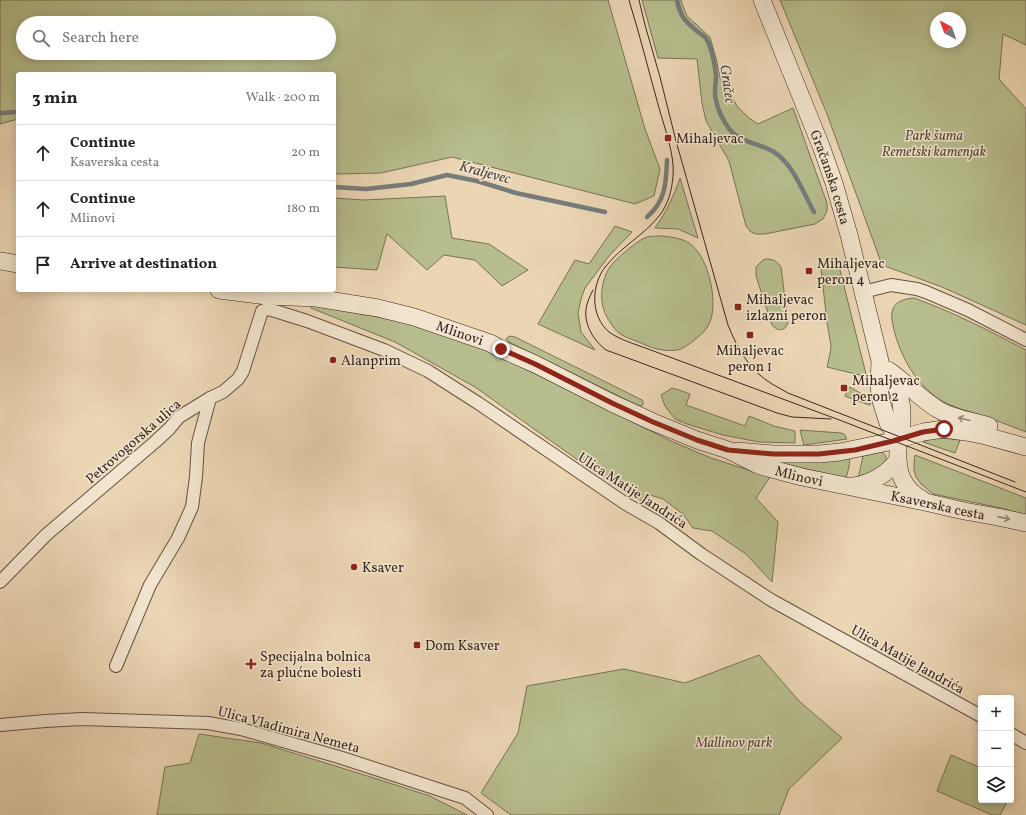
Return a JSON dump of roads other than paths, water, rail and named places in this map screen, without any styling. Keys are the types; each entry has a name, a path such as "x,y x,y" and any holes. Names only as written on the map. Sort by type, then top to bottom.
{"main road":[{"name":"Gračanska cesta","path":"762,0 832,176 844,213 863,292 884,365 893,378 899,395 902,411 902,423 898,440 897,460 899,471 905,484 916,497 925,502"},
{"path":"0,262 16,264"},
{"name":"Mlinovi","path":"235,292 267,296 316,298 378,308 414,317 490,343 653,422 697,440 728,450 758,465 780,472 850,487"},
{"path":"884,365 901,378 923,399 940,411 957,418 993,428 1025,446"},
{"path":"898,440 923,432 944,429 979,435 1025,446"},
{"name":"Mlinovi","path":"728,450 773,454 819,454 855,450 898,440"},
{"path":"850,487 873,481 888,471 897,460"},
{"name":"Ksaverska cesta","path":"850,487 1026,523"}],"street":[{"path":"863,292 891,285 917,289 968,310 1026,340"},
{"name":"Ulica Matije Jandrića","path":"262,312 267,309 286,313 384,350 428,371 478,403 620,500 660,523 701,554 771,600 978,714"},
{"name":"Petrovogorska ulica","path":"0,582 46,535 155,442 180,417 210,398 223,392 238,379 243,371 262,312"},
{"path":"116,666 150,584 178,538 192,507 198,443 210,398"},
{"name":"Ulica Vladimira Nemeta","path":"0,725 90,719 208,723 241,729 339,757 465,798 487,815"},
{"path":"1014,736 1026,743"}],"waterway":[{"name":"Gračec","path":"677,0 684,19 706,38 709,44 715,70 715,98 720,112 730,130 740,138 769,149 781,157 797,179 814,212"},
{"name":"Kraljevec","path":"0,113 16,112"},
{"path":"647,217 658,205 664,191 667,160"},
{"name":"Kraljevec","path":"336,187 366,189 411,184 447,175 477,181 516,193 605,212"}],"tram line":[{"path":"629,0 669,142 673,176 669,197 659,216 612,259 601,273 597,282 595,300 598,317 603,325 613,335 628,342 842,421 1026,492"},
{"path":"639,0 676,141 728,325 740,350 751,366 764,379 788,393 1015,482"},
{"path":"593,290 586,306 588,327 594,337 606,350 777,413 792,417 831,419"}],"place":[{"name":"Mihaljevac","path":"668,138"},
{"name":"Mihaljevac peron 4","path":"809,271"},
{"name":"Mihaljevac izlazni peron","path":"738,307"},
{"name":"Mihaljevac peron 1","path":"750,335"},
{"name":"Alanprim","path":"333,360"},
{"name":"Mihaljevac peron 2","path":"844,388"},
{"name":"Ksaver","path":"354,567"},
{"name":"Dom Ksaver","path":"417,645"},
{"name":"Specijalna bolnica za plućne bolesti","path":"251,664"}],"park label":[{"name":"Park šuma Remetski kamenjak","path":"934,144"},
{"name":"Mallinov park","path":"734,742"}]}
